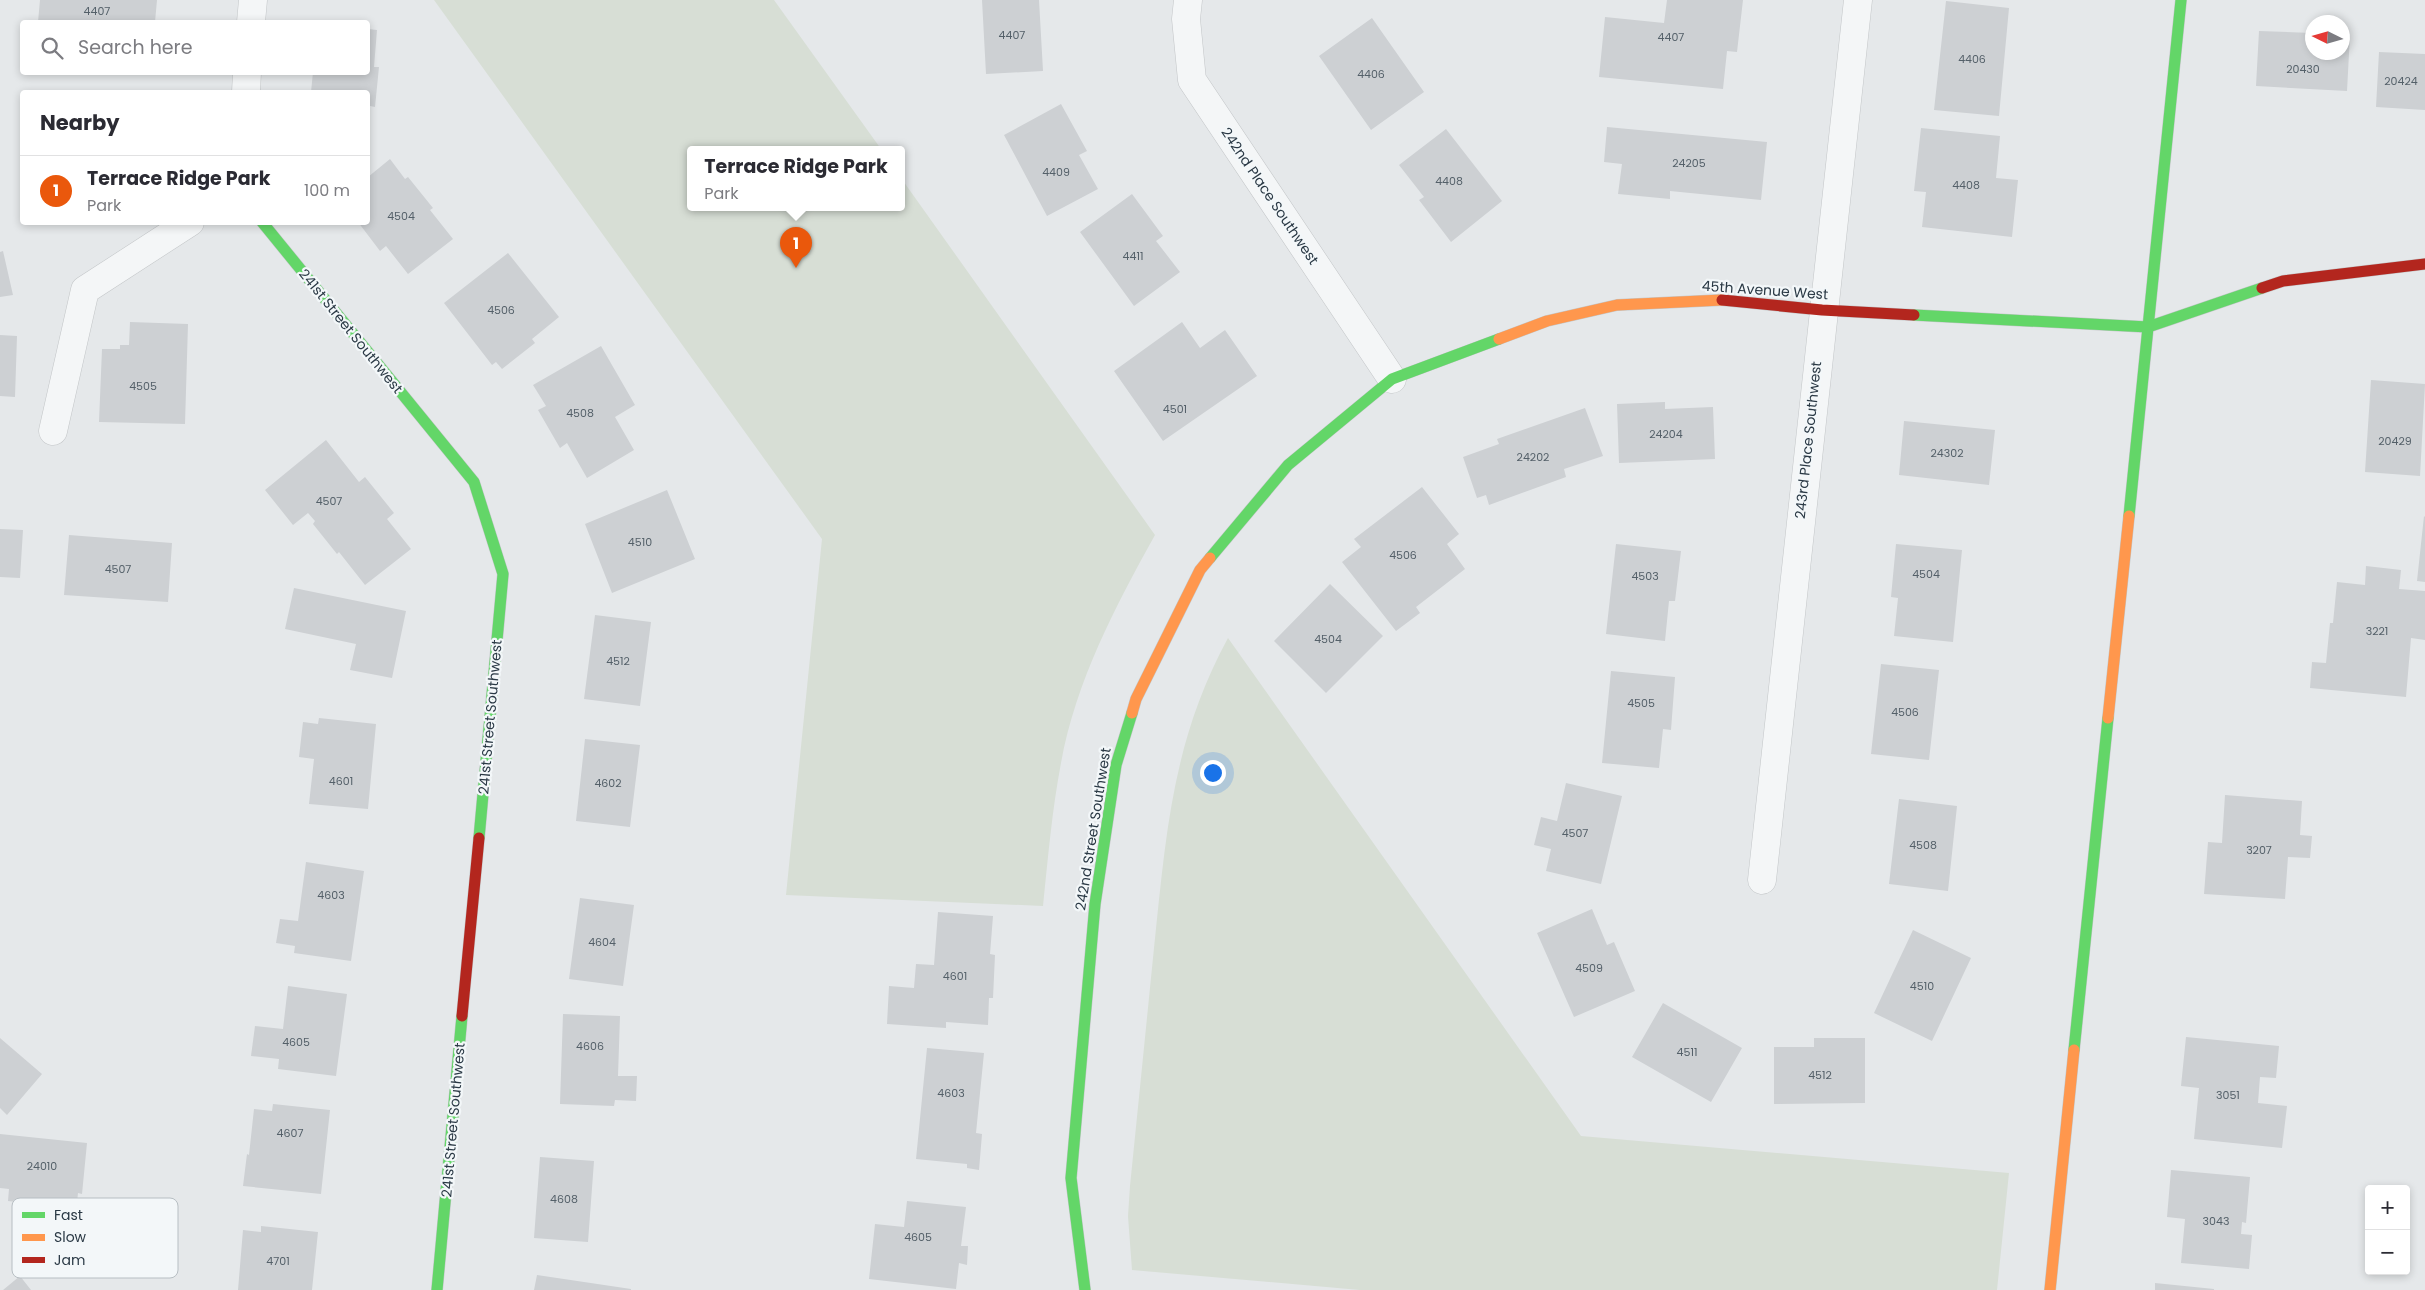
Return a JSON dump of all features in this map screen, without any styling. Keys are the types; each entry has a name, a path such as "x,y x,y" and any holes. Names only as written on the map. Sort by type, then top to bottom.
{"street":[{"path":"251,20 253,0"},
{"name":"242nd Place Southwest","path":"1188,0 1186,19 1192,80 1392,379"},
{"name":"243rd Place Southwest","path":"1762,880 1822,310 1858,0"},
{"path":"2050,1290 2181,0"},
{"path":"246,90 247,75"},
{"path":"53,431 85,290 185,225"},
{"name":"241st Street Southwest","path":"264,225 474,482 503,574 437,1290"},
{"path":"2148,327 2283,281 2425,264"},
{"name":"45th Avenue West","path":"1392,379 1547,321 1617,305 1715,299 1822,310 2148,327"},
{"name":"242nd Street Southwest","path":"1085,1290 1071,1178 1072,1159 1095,904 1116,765 1136,699 1200,570 1288,465 1392,379"}],"shaded area":[{"path":"434,0 774,0 879,146 687,146 687,211 905,211 905,184 1155,535 1112,617 1076,703 1058,781 1050,834 1043,906 786,895 822,539"},
{"path":"1228,638 1581,1136 2009,1173 1997,1290 1360,1290 1132,1270 1128,1216 1130,1186 1158,906 1168,827 1174,789 1194,714 1209,676"}],"building":[{"path":"40,0 157,0 155,20 38,20"},
{"path":"982,0 1039,0 1043,71 986,74"},
{"path":"1667,0 1743,0 1737,52 1727,51 1723,89 1599,77 1605,17 1664,23"},
{"path":"1946,1 2009,8 1999,116 1934,110"},
{"path":"1372,18 1424,92 1371,130 1319,56"},
{"path":"370,29 377,30 374,67 379,67 375,107 370,106 370,90 311,90 313,75 370,75"},
{"path":"2259,31 2305,33 2305,60 2349,60 2347,91 2256,86"},
{"path":"2379,52 2425,54 2425,110 2376,107"},
{"path":"1061,104 1087,151 1079,155 1098,189 1047,216 1004,135"},
{"path":"1607,127 1767,142 1761,200 1670,191 1670,199 1618,194 1622,164 1604,162"},
{"path":"1921,128 2000,136 1996,178 2018,180 2012,237 1922,227 1926,192 1914,191"},
{"path":"1446,129 1502,201 1451,242 1419,200 1424,197 1399,165"},
{"path":"390,159 405,179 408,177 433,208 430,210 453,239 408,274 386,246 380,251 360,225 370,225 370,175"},
{"path":"1132,194 1163,236 1156,241 1180,272 1134,306 1080,232"},
{"path":"3,251 13,295 0,297 0,252"},
{"path":"508,253 559,317 532,339 535,343 502,369 496,362 492,365 444,303"},
{"path":"130,322 188,324 185,424 99,422 102,349 120,349 120,345 129,345"},
{"path":"1182,322 1200,348 1225,330 1257,376 1163,441 1114,371"},
{"path":"0,335 17,336 15,397 0,396"},
{"path":"601,346 635,405 615,417 634,450 587,478 567,443 560,448 538,410 546,406 533,385"},
{"path":"2371,380 2425,384 2420,476 2365,472"},
{"path":"1665,402 1665,409 1713,407 1715,459 1619,463 1617,404"},
{"path":"1585,408 1603,456 1564,469 1566,477 1489,505 1486,495 1477,498 1463,457 1499,444 1497,439"},
{"path":"1904,421 1995,430 1989,485 1899,475"},
{"path":"326,440 359,482 365,477 394,513 387,519 411,549 365,585 339,552 337,554 313,524 315,521 308,513 293,525 265,490"},
{"path":"1422,487 1459,534 1447,544 1465,569 1416,607 1420,613 1396,631 1342,562 1361,547 1354,539"},
{"path":"667,490 695,559 612,593 585,524"},
{"path":"2425,517 2425,582 2417,581"},
{"path":"0,529 23,530 20,578 0,577"},
{"path":"69,535 172,543 168,602 64,595"},
{"path":"1616,544 1681,551 1675,601 1669,601 1665,641 1606,634"},
{"path":"1896,544 1962,550 1953,642 1894,636 1898,598 1891,597"},
{"path":"2366,566 2401,570 2399,589 2425,591 2425,640 2411,638 2406,697 2310,688 2312,662 2326,663 2330,623 2333,623 2337,582 2365,585"},
{"path":"1330,584 1383,636 1326,693 1274,641"},
{"path":"294,588 406,611 392,678 350,670 356,644 285,629"},
{"path":"595,615 651,622 640,706 584,699"},
{"path":"1881,664 1939,670 1929,760 1871,754"},
{"path":"1611,671 1675,677 1671,730 1663,729 1659,768 1602,763"},
{"path":"319,718 376,724 368,809 309,804 314,759 299,757 303,722 318,724"},
{"path":"585,739 640,745 630,827 576,821"},
{"path":"1566,783 1622,796 1601,884 1546,871 1551,849 1534,845 1541,817 1557,821"},
{"path":"2225,795 2302,801 2300,835 2312,836 2310,858 2288,857 2285,899 2204,894 2208,842 2222,843"},
{"path":"1899,799 1957,806 1948,891 1889,884"},
{"path":"306,862 364,871 351,961 294,953 295,946 276,943 280,919 298,921"},
{"path":"580,898 634,905 623,986 569,979"},
{"path":"1592,909 1607,945 1614,942 1635,991 1574,1017 1537,933"},
{"path":"938,912 993,916 990,954 995,955 993,998 989,998 988,1025 946,1022 946,1028 887,1024 889,986 914,988 916,964 934,965"},
{"path":"1913,930 1971,958 1932,1041 1874,1013"},
{"path":"288,986 347,994 336,1076 278,1069 279,1059 251,1056 255,1026 283,1029"},
{"path":"1663,1003 1742,1048 1711,1102 1632,1057"},
{"path":"563,1014 620,1016 618,1076 637,1076 636,1101 615,1100 614,1106 560,1104"},
{"path":"2186,1037 2279,1046 2276,1078 2260,1077 2258,1103 2287,1106 2282,1148 2194,1139 2199,1088 2181,1086"},
{"path":"0,1038 42,1074 7,1115 0,1108"},
{"path":"1814,1038 1865,1038 1865,1103 1774,1104 1774,1047 1814,1047"},
{"path":"927,1048 984,1053 976,1133 982,1134 979,1170 967,1168 967,1164 916,1159"},
{"path":"273,1104 330,1110 321,1194 243,1186 247,1154 249,1155 254,1109 272,1111"},
{"path":"0,1134 87,1143 82,1194 78,1193 77,1198 12,1198 12,1202 8,1201 9,1189 0,1188"},
{"path":"540,1157 594,1161 588,1242 534,1238"},
{"path":"2171,1170 2250,1177 2246,1223 2242,1222 2241,1234 2252,1235 2249,1269 2181,1263 2185,1219 2167,1217"},
{"path":"907,1201 966,1207 961,1246 968,1246 967,1265 959,1263 956,1289 869,1279 875,1224 904,1227"},
{"path":"261,1226 318,1232 312,1290 238,1290 243,1230 261,1232"},
{"path":"537,1275 631,1289 631,1290 534,1290"},
{"path":"18,1278 22,1278 31,1290 3,1290"},
{"path":"2155,1283 2214,1289 2214,1290 2155,1290"}],"traffic: fast":[{"path":"2129,516 2181,0"},
{"path":"264,225 474,482 503,574 479,838"},
{"path":"1914,315 2148,327 2262,288"},
{"path":"1210,558 1288,465 1392,379 1499,339"},
{"path":"1085,1290 1071,1178 1095,904 1116,765 1132,713"},
{"path":"2074,1050 2108,718"},
{"path":"437,1290 462,1016"}],"traffic: slow":[{"path":"1499,339 1547,321 1617,305 1722,300"},
{"path":"2108,718 2129,516"},
{"path":"1132,713 1136,699 1200,570 1210,558"},
{"path":"2050,1290 2074,1050"}],"traffic: jam":[{"path":"2262,288 2283,281 2425,264"},
{"path":"1722,300 1822,310 1914,315"},
{"path":"462,1016 479,838"}],"place":[{"name":"Terrace Ridge Park","path":"796,268"}]}
